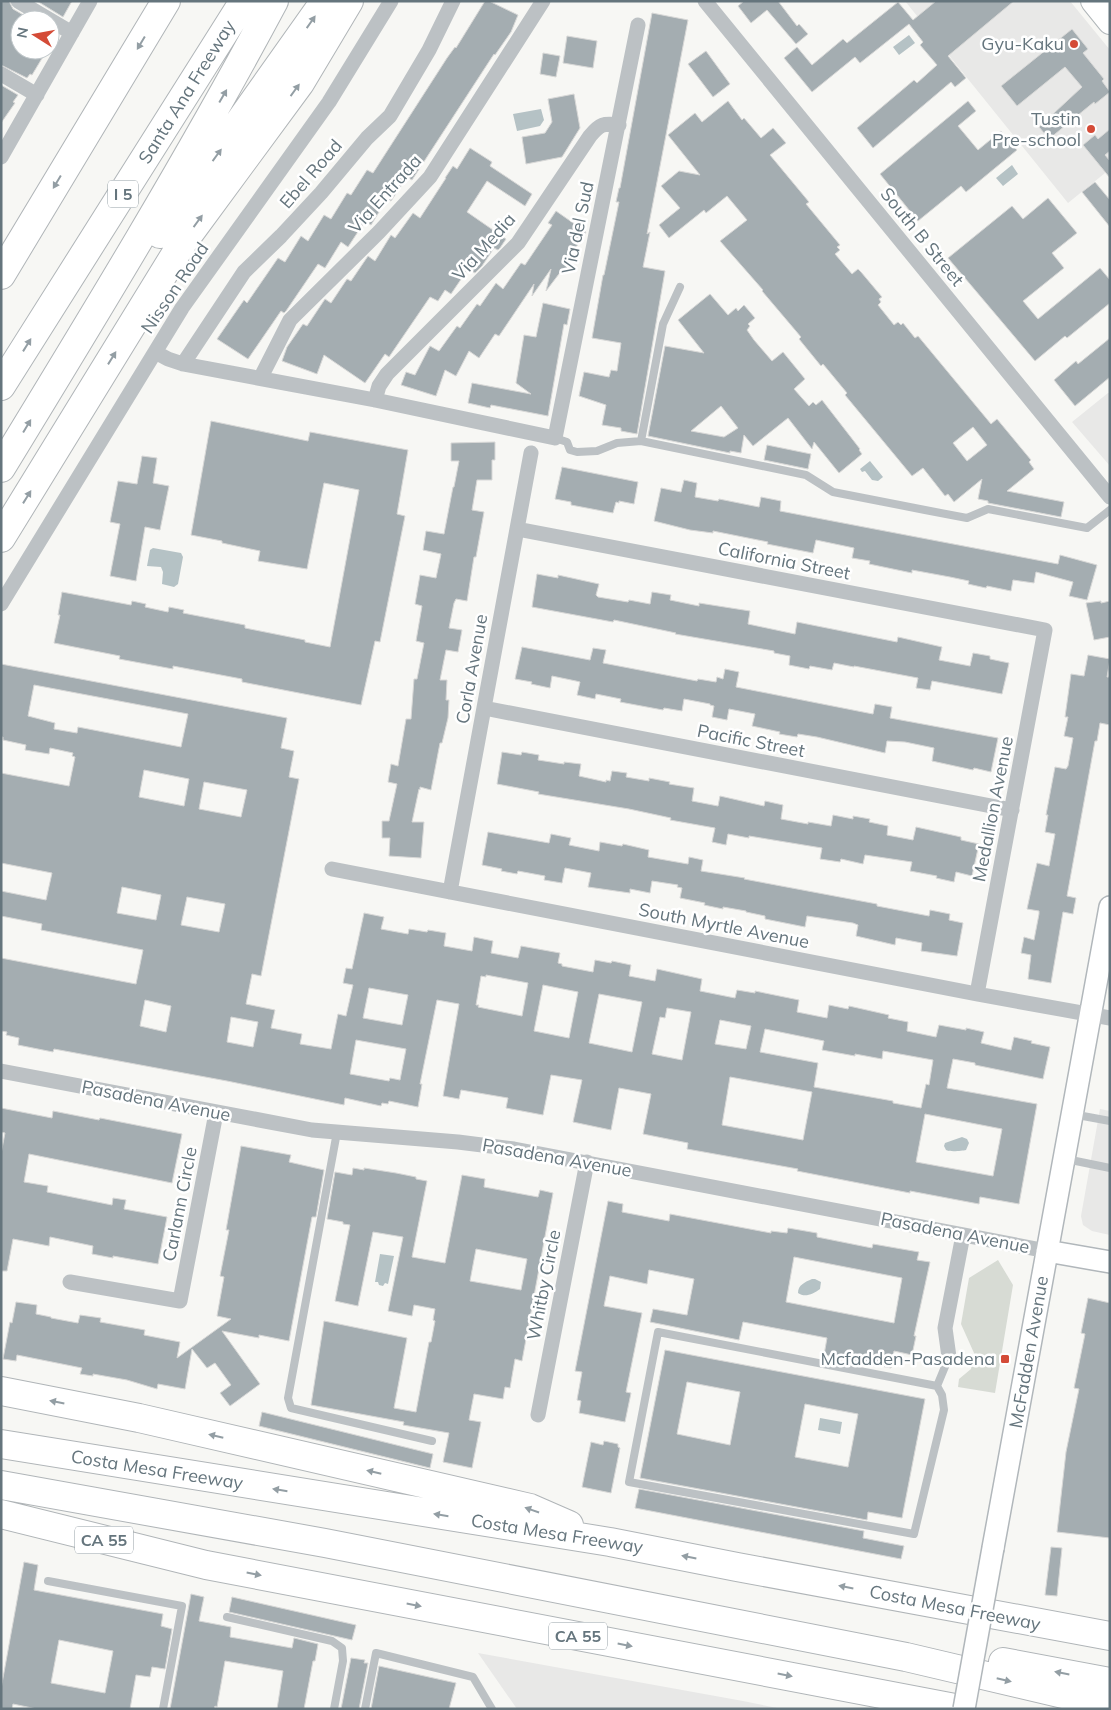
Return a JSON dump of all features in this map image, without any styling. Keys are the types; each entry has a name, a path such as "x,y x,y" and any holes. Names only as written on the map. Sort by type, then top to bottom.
{"highway":[{"path":"1,275 166,1"},
{"name":"Santa Ana Freeway","path":"1,386 244,1"},
{"path":"1,468 124,265 228,87 274,1"},
{"path":"64,364 134,272 325,1"},
{"path":"1,538 183,242 300,83 349,1"},
{"path":"1,1391 139,1418 530,1508 610,1542"},
{"path":"1,1432 33,1450"},
{"name":"Costa Mesa Freeway","path":"1,1444 610,1542 1107,1638"},
{"path":"1,1470 908,1650 1110,1705"},
{"path":"1,1485 908,1650 1110,1682"},
{"name":"CA 55","path":"1,1514 206,1565 960,1709"},
{"path":"1,1532 206,1565"}],"main road":[{"path":"1093,1 1110,22"},
{"name":"McFadden Avenue","path":"964,1709 1072,1114 1100,1016 1110,907"},
{"name":"Pasadena Avenue","path":"1047,1251 1110,1262"}],"street":[{"path":"18,1 72,32"},
{"path":"1,157 90,1"},
{"name":"Nisson Road","path":"1,604 155,352 207,272 329,102 391,1"},
{"name":"Ebel Road","path":"183,364 244,272 281,236 321,193 367,138 390,116 429,50 454,1"},
{"name":"Via Entrada","path":"261,377 290,320 379,232 430,177 543,1"},
{"name":"South B Street","path":"705,1 1110,498"},
{"name":"Via del Sud","path":"555,438 638,26"},
{"path":"1,74 37,95"},
{"name":"Via Media","path":"375,400 379,386 386,374 518,243 597,126 619,124"},
{"path":"155,352 183,364 261,377 555,438"},
{"name":"Corla Avenue","path":"450,892 531,453"},
{"name":"California Street","path":"517,529 1045,630"},
{"name":"Medallion Avenue","path":"977,994 1045,630"},
{"name":"Pacific Street","path":"484,708 1012,810"},
{"name":"South Myrtle Avenue","path":"332,869 977,994 1100,1016"},
{"name":"Pasadena Avenue","path":"1,1071 312,1130 486,1144 1047,1251"},
{"name":"Carlann Circle","path":"70,1282 180,1301 216,1113"},
{"name":"Whitby Circle","path":"538,1415 587,1162"},
{"path":"949,1357 945,1328 963,1235"}],"lane":[{"path":"641,441 663,324 680,288"},
{"path":"555,438 567,442 570,450 577,452 596,451 617,443 641,441 806,476 833,492 967,518 988,508 1087,528 1110,510"},
{"path":"1072,1114 1110,1121"},
{"path":"337,1132 288,1398 291,1408 432,1440"},
{"path":"1064,1159 1110,1168"},
{"path":"658,1332 937,1386 942,1394 944,1410 914,1534 629,1482 658,1332"},
{"path":"937,1386 949,1357"},
{"path":"48,1581 182,1606 163,1709"},
{"path":"227,1617 332,1641 342,1648 343,1661 334,1709"},
{"path":"366,1709 376,1653 473,1677 492,1709"}],"shaded area":[{"path":"905,1 1070,1 1110,50 1110,169 1068,203"},
{"path":"909,35 915,43 899,55 893,47"},
{"path":"541,109 544,120 540,126 517,131 513,114"},
{"path":"1012,165 1018,174 1003,186 996,178"},
{"path":"1110,393 1110,466 1072,422"},
{"path":"870,461 883,477 878,481 872,480 865,471 862,472 860,469"},
{"path":"153,548 181,553 183,557 178,584 174,587 162,584 163,572 161,567 147,566 150,550"},
{"path":"1100,1109 1110,1111 1110,1235 1092,1231 1083,1225 1081,1216"},
{"path":"962,1137 967,1139 969,1143 966,1150 946,1150 945,1143"},
{"path":"380,1254 394,1256 388,1284 385,1283 383,1286 375,1282"},
{"path":"998,1260 1013,1285 995,1393 958,1387 959,1379 971,1369 974,1353 961,1324 969,1278"},
{"path":"812,1279 821,1282 820,1289 809,1295 798,1293 798,1290 804,1283"},
{"path":"820,1418 842,1422 840,1434 818,1430"},
{"path":"478,1653 743,1701 782,1709 517,1709"}],"building":[{"path":"1,1 9,1 15,10 10,10 10,60 41,60 32,75 30,74 27,78 1,65"},
{"path":"37,1 72,1 63,17 60,15 60,10 52,10"},
{"path":"485,1 489,1 518,15 511,32 494,54 412,180 407,177 391,201 387,199 371,225 365,221 348,247 341,242 325,268 318,264 286,311 284,313 281,311 248,359 217,339 244,300 247,303 278,258 285,262 301,236 308,241 324,215 331,219 347,193 351,195 367,170 373,173"},
{"path":"744,1 778,1 797,26 799,24 808,34 796,44 767,10 751,23 738,6"},
{"path":"936,1 1014,1 948,56 966,78 955,87 951,82 873,148 857,128 914,80 917,83 937,65 920,45 923,42 909,24 860,63 855,57 812,92 784,58 797,47 812,65 843,39 847,43 898,2 913,20"},
{"path":"652,13 688,20 647,234 650,232 643,267 665,271 637,434 621,431 621,428 602,425 606,405 579,396 584,372 609,377 611,370 617,371 621,343 592,338 619,202 616,202"},
{"path":"1072,29 1088,49 1083,53 1104,79 1102,81 1110,92 1095,104 1094,102 1049,139 1039,127 1082,87 1065,67 1017,106 1001,86"},
{"path":"567,36 597,41 593,68 563,63"},
{"path":"706,51 730,84 713,97 688,64"},
{"path":"543,53 560,56 556,77 540,74"},
{"path":"1,85 18,95 13,102 15,103 1,123"},
{"path":"574,94 580,128 562,157 526,164 522,137 545,133 552,122 548,99"},
{"path":"728,101 742,120 744,118 761,138 773,128 786,143 770,155 809,202 806,204 840,245 837,247 840,250 835,254 852,274 858,269 861,272 882,297 879,299 881,302 878,305 894,325 898,322 901,325 903,323 915,338 918,336 991,424 997,419 1031,460 1029,462 1034,469 1007,491 1064,502 1061,517 988,503 988,501 978,499 982,479 954,502 948,494 945,496 923,468 912,476 845,395 847,393 799,339 801,337 763,290 720,241 747,220 727,196 706,213 704,210 669,238 659,225 680,208 661,186 679,171 700,175 668,135 695,113 702,122","holes":["973,427 987,445 967,461 953,443"]},
{"path":"968,101 976,111 958,126 978,150 1001,131 1017,150 966,192 961,186 918,221 880,174"},
{"path":"1110,129 1110,151 1105,155 1110,161 1110,178 1083,145 1095,135 1098,139"},
{"path":"470,148 492,162 490,166 532,194 525,206 487,181 467,212 506,239 500,248 498,250 494,248 475,273 468,269 451,294 445,290 438,301 430,297 389,357 385,354 365,383 324,355 317,374 282,361 287,347 303,324 307,326 325,299 331,303 347,279 351,281 368,256 375,261 391,235 395,238 413,213 420,218 453,166 457,169"},
{"path":"1095,182 1110,200 1110,227 1082,192"},
{"path":"1048,198 1077,233 1052,253 1064,268 1023,301 1038,319 1100,268 1110,280 1110,303 1035,361 948,258 1012,206 1023,219"},
{"path":"556,211 586,232 569,258 573,260 565,272 562,270 546,291 551,269 532,296 534,284 499,336 495,334 479,358 469,351 456,376 445,370 436,396 401,385 406,372 415,375 430,346 439,351 457,326 460,328 477,304 480,306 496,283 503,289 521,263 525,265 552,225 548,223"},
{"path":"710,294 728,315 736,308 738,311 744,305 755,318 748,324 750,326 747,330 754,340 772,361 783,352 805,379 794,389 809,406 813,402 816,405 822,400 862,454 839,473 814,442 812,449 788,418 753,446 744,435 741,453 730,451 730,453 648,436 665,346 704,353 678,320","holes":["721,406 738,428 724,437 691,431"]},
{"path":"543,303 570,309 567,325 564,324 548,416 491,405 490,408 468,403 472,383 531,394 516,383 524,335 536,337"},
{"path":"1110,338 1110,377 1075,406 1054,380 1076,361 1078,364"},
{"path":"211,421 308,441 310,432 408,450 397,514 405,516 380,642 375,641 361,705 242,682 242,679 173,666 173,669 119,659 120,656 54,643 60,615 58,615 62,592 131,605 132,601 146,604 145,607 168,612 169,607 184,610 183,613 245,625 245,628 330,647 359,490 324,483 307,569 258,561 260,551 191,535"},
{"path":"495,442 495,460 492,460 492,480 477,480 472,510 484,512 467,601 456,599 449,628 462,630 458,652 446,650 440,680 447,680 446,700 449,700 448,718 442,743 440,743 431,790 420,787 412,822 424,822 421,858 389,856 390,838 382,838 382,821 389,821 397,784 388,782 391,764 398,766 406,719 411,719 414,679 417,679 424,643 416,641 422,606 415,604 420,575 436,578 441,554 423,550 426,531 444,534 459,461 451,461 451,443"},
{"path":"767,445 811,454 808,469 764,460"},
{"path":"142,456 157,458 153,483 169,486 160,530 145,527 136,581 110,576 120,524 110,522 118,481 137,484"},
{"path":"562,467 638,482 634,504 616,502 613,513 571,505 571,502 555,499"},
{"path":"684,480 697,483 695,497 718,501 719,499 759,507 761,497 781,501 780,511 1058,564 1060,555 1097,565 1087,600 1069,596 1073,582 1036,572 1034,583 1013,580 1011,591 987,586 986,588 968,584 969,581 950,577 912,570 912,573 869,564 870,561 852,558 854,548 816,540 813,553 767,544 768,542 713,531 713,533 690,530 654,521 661,488 681,492"},
{"path":"537,574 558,578 558,575 599,584 596,595 598,597 650,604 652,592 671,595 670,600 699,606 699,603 750,611 748,624 795,634 797,622 897,642 898,637 942,647 939,660 970,666 973,653 990,656 990,659 1009,663 1002,694 932,681 930,690 916,688 918,678 834,663 832,670 810,666 809,669 789,665 790,656 774,653 774,651 675,634 614,620 613,622 532,607"},
{"path":"1101,601 1101,603 1110,601 1110,637 1094,640 1086,603"},
{"path":"522,647 590,660 593,648 606,650 603,663 697,681 698,679 716,682 717,677 723,679 725,669 739,672 736,687 873,714 875,704 892,707 890,718 998,738 991,772 932,761 934,748 905,742 887,741 885,753 817,737 798,734 797,737 779,734 780,732 752,726 755,714 729,709 727,720 712,717 714,706 684,699 682,711 664,708 663,710 620,702 621,699 596,694 595,699 577,695 580,682 552,676 550,688 531,684 532,682 515,679"},
{"path":"1088,655 1110,659 1107,677 1110,677 1110,725 1100,723 1097,741 1095,741 1067,896 1076,898 1073,914 1063,912 1051,983 1028,979 1031,955 1021,953 1024,937 1034,940 1039,914 1039,911 1027,909 1037,863 1049,866 1055,834 1045,832 1048,815 1046,815 1055,767 1066,769 1068,766 1073,738 1064,736 1068,717 1065,717 1071,674 1084,676"},
{"path":"1,664 287,718 281,748 294,751 289,777 299,779 261,976 252,974 246,1004 275,1010 271,1028 302,1034 300,1044 331,1049 338,1014 346,1016 353,985 343,983 346,968 352,969 364,913 384,917 381,929 408,934 409,929 446,933 444,946 472,951 474,937 493,941 491,953 518,958 521,946 560,953 558,963 562,964 562,966 593,972 595,960 611,963 612,961 631,965 629,976 655,981 657,969 702,979 700,991 735,998 737,990 755,993 755,991 799,1000 797,1012 827,1018 829,1005 848,1009 849,1006 889,1015 888,1018 908,1022 907,1031 936,1037 939,1025 984,1032 981,1043 1011,1050 1014,1037 1050,1047 1043,1079 953,1059 947,1088 1037,1104 1019,1204 980,1197 979,1204 910,1191 910,1193 797,1171 798,1169 687,1149 688,1143 643,1134 651,1094 619,1088 611,1130 573,1122 582,1080 551,1075 543,1115 506,1108 508,1098 461,1090 459,1099 443,1096 459,1004 437,1000 420,1084 422,1084 418,1107 389,1101 388,1104 382,1103 381,1106 345,1098 344,1105 54,1049 53,1052 18,1045 19,1038 6,1035 7,1032 1,1031 1,958 136,984 143,950 41,930 42,924 1,916 1,891 46,900 52,873 1,863 1,773 69,786 75,757 72,756 73,753 50,748 49,754 25,750 26,745 3,740 3,737 1,737","holes":["34,685 188,714 181,747 78,727 77,733 54,729 55,723 28,716","144,770 189,779 184,806 139,797","204,782 247,790 241,817 199,809","122,887 161,895 156,920 117,913","187,897 225,904 219,932 181,925","486,975 528,983 522,1016 476,1005 481,976 486,977","543,985 578,992 569,1038 534,1031","369,988 408,995 402,1025 363,1018","599,994 642,1002 632,1052 589,1043","145,1000 171,1006 166,1032 140,1026","667,1008 691,1012 682,1060 652,1054 660,1017 665,1018","231,1017 258,1022 253,1047 227,1042","720,1020 751,1026 746,1049 715,1044","765,1029 824,1041 822,1050 882,1059 883,1051 933,1060 929,1085 926,1084 921,1108 814,1087 818,1063 760,1052","356,1040 406,1049 400,1080 390,1078 389,1081 350,1074","730,1077 812,1092 803,1140 722,1125","925,1114 1002,1129 993,1176 916,1162"]},
{"path":"502,752 521,755 522,752 539,755 538,760 564,764 564,762 581,764 579,776 606,782 606,780 610,781 612,771 627,773 626,777 649,781 649,778 670,782 669,784 694,788 692,801 718,806 720,796 764,806 765,801 783,805 781,819 808,824 808,822 831,826 833,815 853,819 853,816 870,819 869,822 888,826 887,835 913,840 916,827 961,837 961,840 979,844 972,876 956,872 954,882 936,878 937,876 910,871 912,862 865,855 863,864 841,859 840,862 820,859 822,848 749,836 749,838 728,834 726,845 712,842 715,828 670,820 671,818 629,809 538,794 539,792 497,784"},
{"path":"488,832 549,843 551,834 571,838 569,845 599,851 600,842 622,846 623,844 649,850 648,857 688,864 689,857 703,860 701,871 877,904 877,906 929,916 930,910 950,914 949,920 963,923 957,956 921,951 922,943 896,938 895,945 856,936 858,925 853,923 807,916 805,927 765,919 765,916 746,911 704,905 705,903 680,898 682,888 677,887 678,885 652,881 650,893 630,889 630,893 588,887 591,873 565,868 562,883 544,880 545,876 518,871 517,874 501,871 502,869 482,865"},
{"path":"1,1108 52,1118 53,1111 182,1134 172,1183 29,1154 24,1182 48,1186 47,1192 112,1205 113,1198 126,1200 124,1209 167,1217 158,1264 92,1254 93,1246 50,1237 49,1246 13,1239 7,1271 1,1271 1,1154 5,1133 1,1132"},
{"path":"241,1146 291,1155 289,1162 324,1170 316,1217 312,1217 289,1341 259,1335 259,1338 222,1331 260,1384 230,1406 220,1393 231,1385 215,1363 207,1368 192,1349 185,1389 158,1384 157,1389 127,1380 93,1374 93,1376 80,1374 82,1368 17,1355 16,1361 3,1359 16,1302 37,1305 36,1314 51,1318 78,1323 80,1315 101,1318 100,1322 145,1330 144,1335 180,1342 177,1358 231,1319 217,1316 224,1277 220,1276 229,1230 226,1230"},
{"path":"353,1168 364,1170 364,1168 416,1177 416,1179 427,1181 412,1257 445,1263 462,1175 485,1179 484,1187 538,1197 540,1190 553,1193 522,1361 515,1359 510,1388 505,1387 503,1399 474,1394 469,1420 481,1422 472,1468 443,1462 449,1433 403,1425 404,1422 311,1405 324,1321 407,1338 394,1408 416,1412 429,1342 431,1342 435,1321 433,1320 435,1309 414,1305 412,1316 388,1311 403,1237 373,1232 358,1306 335,1301 350,1225 327,1219 335,1172 352,1175","holes":["476,1249 527,1259 521,1290 470,1281"]},
{"path":"608,1201 623,1204 622,1212 669,1221 670,1214 771,1233 771,1231 787,1233 788,1228 817,1233 817,1237 872,1248 873,1244 919,1252 917,1260 930,1262 914,1336 916,1336 912,1355 894,1351 891,1368 824,1355 827,1338 743,1322 739,1340 650,1322 653,1309 687,1315 694,1279 649,1270 647,1284 610,1276 604,1306 642,1313 626,1392 631,1393 625,1422 579,1413 581,1401 577,1400 582,1372 575,1371","holes":["794,1257 902,1278 894,1323 786,1302"]},
{"path":"1088,1298 1110,1303 1110,1538 1057,1532 1066,1452 1079,1389 1074,1388 1085,1334 1081,1333"},
{"path":"665,1350 925,1399 902,1518 868,1512 867,1520 640,1478","holes":["687,1382 740,1392 730,1445 677,1434","805,1404 858,1414 848,1467 795,1457"]},
{"path":"262,1412 433,1454 430,1468 259,1426"},
{"path":"604,1441 618,1444 620,1448 611,1493 582,1487 591,1442 603,1445"},
{"path":"639,1489 864,1531 863,1538 904,1546 901,1559 635,1508"},
{"path":"1051,1547 1062,1548 1057,1596 1045,1595"},
{"path":"24,1562 38,1565 34,1590 163,1614 161,1626 172,1629 165,1669 152,1667 150,1677 136,1675 130,1709 37,1709 13,1704 12,1709 1,1709 1,1689","holes":["59,1640 113,1651 105,1693 51,1683"]},
{"path":"191,1594 204,1597 199,1621 231,1627 230,1637 292,1648 294,1638 318,1644 304,1709 277,1709 283,1671 225,1661 217,1707 215,1706 214,1709 170,1709"},
{"path":"232,1597 356,1625 352,1640 229,1612"},
{"path":"351,1658 365,1660 364,1663 368,1663 359,1709 341,1709"},
{"path":"379,1666 456,1683 449,1709 371,1709"}],"place":[{"name":"Gyu-Kaku","path":"1074,44"},
{"name":"Tustin Pre-school","path":"1091,129"},
{"name":"Mcfadden-Pasadena","path":"1005,1359"}]}
